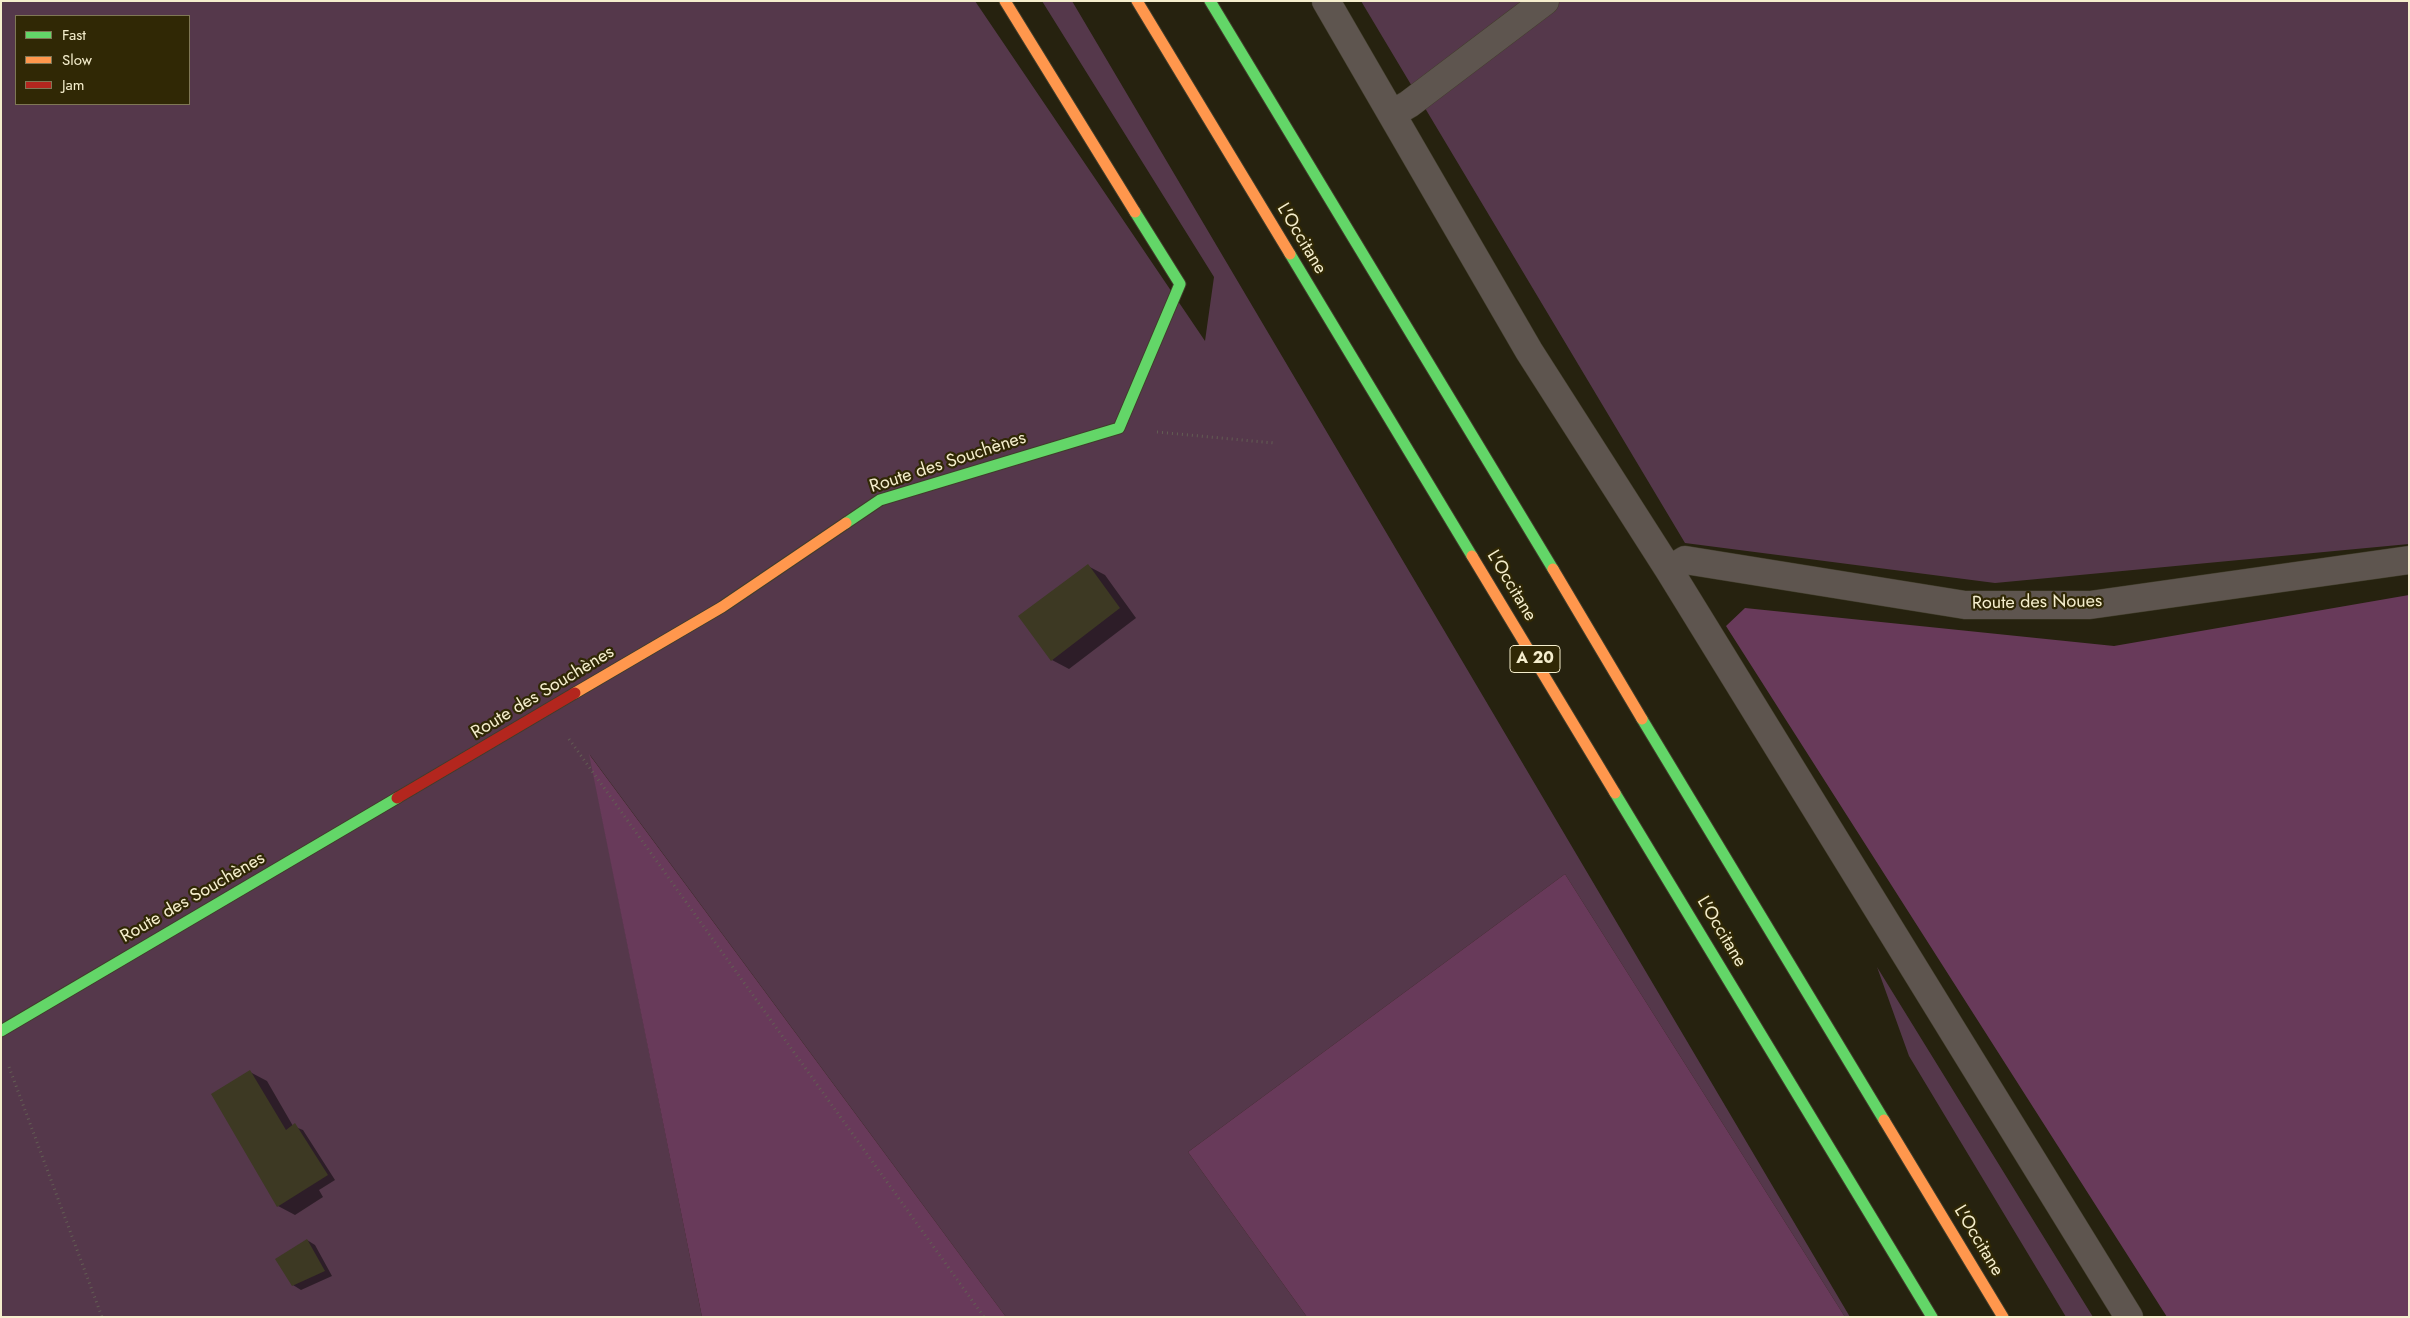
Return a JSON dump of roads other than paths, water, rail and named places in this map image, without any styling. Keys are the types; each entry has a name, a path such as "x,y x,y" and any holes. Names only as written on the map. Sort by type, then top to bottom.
{"main road":[{"name":"Route des Souchènes","path":"1,1031 722,607 880,500 1119,428 1180,284 1005,1"},
{"name":"L'Occitane","path":"1137,1 1932,1317"},
{"name":"L'Occitane","path":"1210,1 2003,1317"}],"street":[{"path":"1326,1 1529,351 1669,570 2129,1317"},
{"path":"1392,114 1409,104 1545,1"},
{"name":"Route des Noues","path":"1669,570 1685,560 1965,604 2090,605 2409,560"}]}
